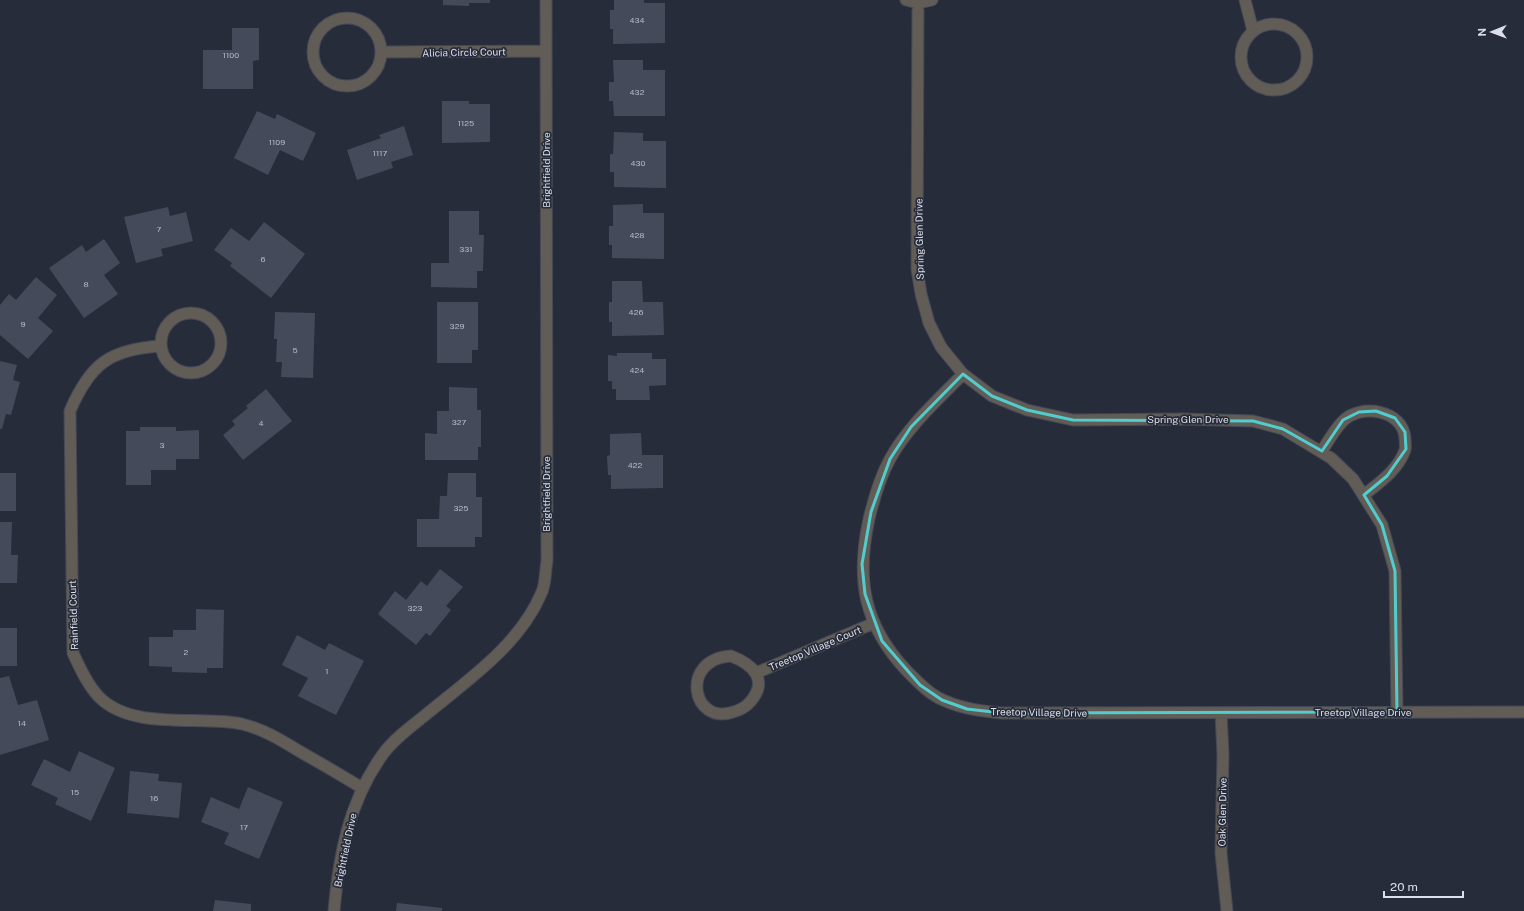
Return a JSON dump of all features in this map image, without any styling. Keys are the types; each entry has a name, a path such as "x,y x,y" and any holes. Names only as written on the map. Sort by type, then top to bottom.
{"street":[{"name":"Brightfield Drive","path":"334,911 346,834 350,818 362,788 383,753 409,729 496,656 528,619 542,593 547,561 546,0"},
{"path":"906,0 918,3 932,0"},
{"path":"1245,0 1253,31"},
{"name":"Spring Glen Drive","path":"918,3 918,268 921,294 929,324 941,347 963,374 992,396 1027,410 1073,420 1190,419 1253,421 1282,429 1322,451 1353,479 1382,525 1395,571 1397,712"},
{"path":"346,17 357,19 367,24 380,42 382,52 379,64 374,74 359,84 343,86 332,83 322,76 316,66 313,55 316,38 325,25 335,19 346,17"},
{"path":"1272,24 1283,25 1293,30 1300,37 1305,47 1307,57 1305,68 1300,77 1292,84 1281,89 1270,90 1260,87 1244,72 1241,61 1241,50 1246,39 1253,31 1262,26 1272,24"},
{"name":"Alicia Circle Court","path":"382,52 546,51"},
{"path":"191,312 202,314 211,319 218,327 221,337 219,355 213,364 205,370 195,373 178,370 170,364 164,356 161,346 161,335 166,325 173,318 191,312"},
{"name":"Rainfield Court","path":"161,346 136,347 115,355 93,370 79,390 70,411 73,653 83,675 99,697 113,708 149,719 214,721 242,724 268,733 362,788"},
{"name":"Treetop Village Drive","path":"963,374 911,427 890,459 878,487 864,542 862,564 865,594 882,641 920,685 942,700 967,709 1002,713 1524,712"},
{"path":"1322,451 1343,420 1359,412 1376,411 1395,418 1405,432 1406,449 1399,463 1387,476 1364,495"},
{"name":"Treetop Village Court","path":"756,673 874,622"},
{"name":"Treetop Village Court","path":"731,656 749,665 756,673 759,683 757,691 746,707 731,713 720,715 710,711 703,705 696,688 697,681 701,672 710,662 721,657 731,656"},
{"name":"Oak Glen Drive","path":"1221,713 1223,754 1221,852 1227,911"}],"highlighted area":[{"path":"963,374 992,396 1027,410 1073,420 1253,421 1283,429 1322,451 1343,420 1359,412 1376,411 1395,418 1405,432 1406,449 1387,476 1364,495 1382,525 1395,571 1397,712 1002,713 967,709 942,700 920,685 882,641 865,594 862,564 871,512 890,459 911,427"}],"building":[{"path":"443,0 490,0 490,3 469,3 469,6 443,5"},
{"path":"614,0 644,0 644,3 665,3 665,43 613,44 613,29 610,29 610,10 614,10"},
{"path":"232,28 259,28 259,60 253,61 253,89 203,89 203,50 232,50"},
{"path":"613,60 643,60 643,70 665,70 665,116 614,116 613,101 609,101 609,82 614,82"},
{"path":"442,101 469,101 469,104 490,104 490,142 442,143"},
{"path":"257,111 275,119 277,114 316,133 303,161 280,150 268,175 234,158"},
{"path":"404,126 413,155 391,162 393,168 357,180 347,150 381,138 379,135"},
{"path":"614,132 643,133 643,141 666,141 666,188 614,187 614,172 610,172 610,154 613,154"},
{"path":"643,204 643,213 664,213 664,259 612,258 612,245 609,245 609,226 613,226 613,205"},
{"path":"168,207 170,216 186,212 193,241 161,249 163,256 136,263 124,217"},
{"path":"449,211 479,211 479,235 484,235 483,271 477,271 477,288 431,287 431,263 449,263"},
{"path":"264,222 305,254 271,298 230,266 232,263 214,250 231,228 249,241"},
{"path":"104,239 120,263 104,275 118,294 84,318 49,268 82,245 86,252"},
{"path":"36,277 57,295 38,318 53,331 28,359 0,335 0,305 9,294 16,300"},
{"path":"612,281 642,281 643,302 663,302 664,335 612,336 612,322 609,322 609,302 612,302"},
{"path":"437,302 478,302 478,350 472,350 472,363 437,363"},
{"path":"275,312 315,313 313,378 281,377 282,362 276,362 277,339 274,339"},
{"path":"617,353 652,353 652,359 666,359 666,385 649,386 650,400 616,400 616,389 612,389 612,381 608,381 608,355 617,356"},
{"path":"0,361 17,365 13,380 20,382 11,415 6,414 2,429 0,429"},
{"path":"449,387 477,388 477,410 481,410 481,447 478,447 478,460 425,460 425,433 437,434 437,411 449,411"},
{"path":"266,389 292,421 243,460 223,435 235,425 232,421 248,408 246,406"},
{"path":"140,427 176,427 176,431 199,430 199,459 176,459 176,470 151,470 151,485 126,485 126,431 140,431"},
{"path":"641,433 642,455 663,455 663,488 611,489 611,475 608,475 607,456 610,455 610,434"},
{"path":"0,473 16,473 16,511 0,511"},
{"path":"448,473 476,473 476,497 482,497 482,537 475,537 475,547 417,547 417,519 439,519 440,496 447,496"},
{"path":"0,522 12,522 11,555 18,555 17,583 0,583"},
{"path":"440,569 463,587 446,606 451,610 430,636 426,633 416,645 378,614 395,591 406,600 421,581 427,586"},
{"path":"196,609 224,610 223,668 207,668 207,673 172,672 172,667 149,666 149,637 173,637 173,630 196,630"},
{"path":"0,628 17,628 17,666 0,666"},
{"path":"297,635 325,650 329,643 364,661 336,715 298,696 308,678 282,665"},
{"path":"9,676 18,705 37,700 49,740 0,755 0,678"},
{"path":"79,751 115,768 91,821 55,804 58,798 31,785 44,759 70,772"},
{"path":"130,771 159,774 158,781 182,783 179,818 127,813"},
{"path":"248,787 283,802 259,859 224,844 229,833 201,822 211,797 239,809"},
{"path":"215,900 251,904 251,911 213,911"},
{"path":"397,903 442,908 442,911 396,911"}]}
